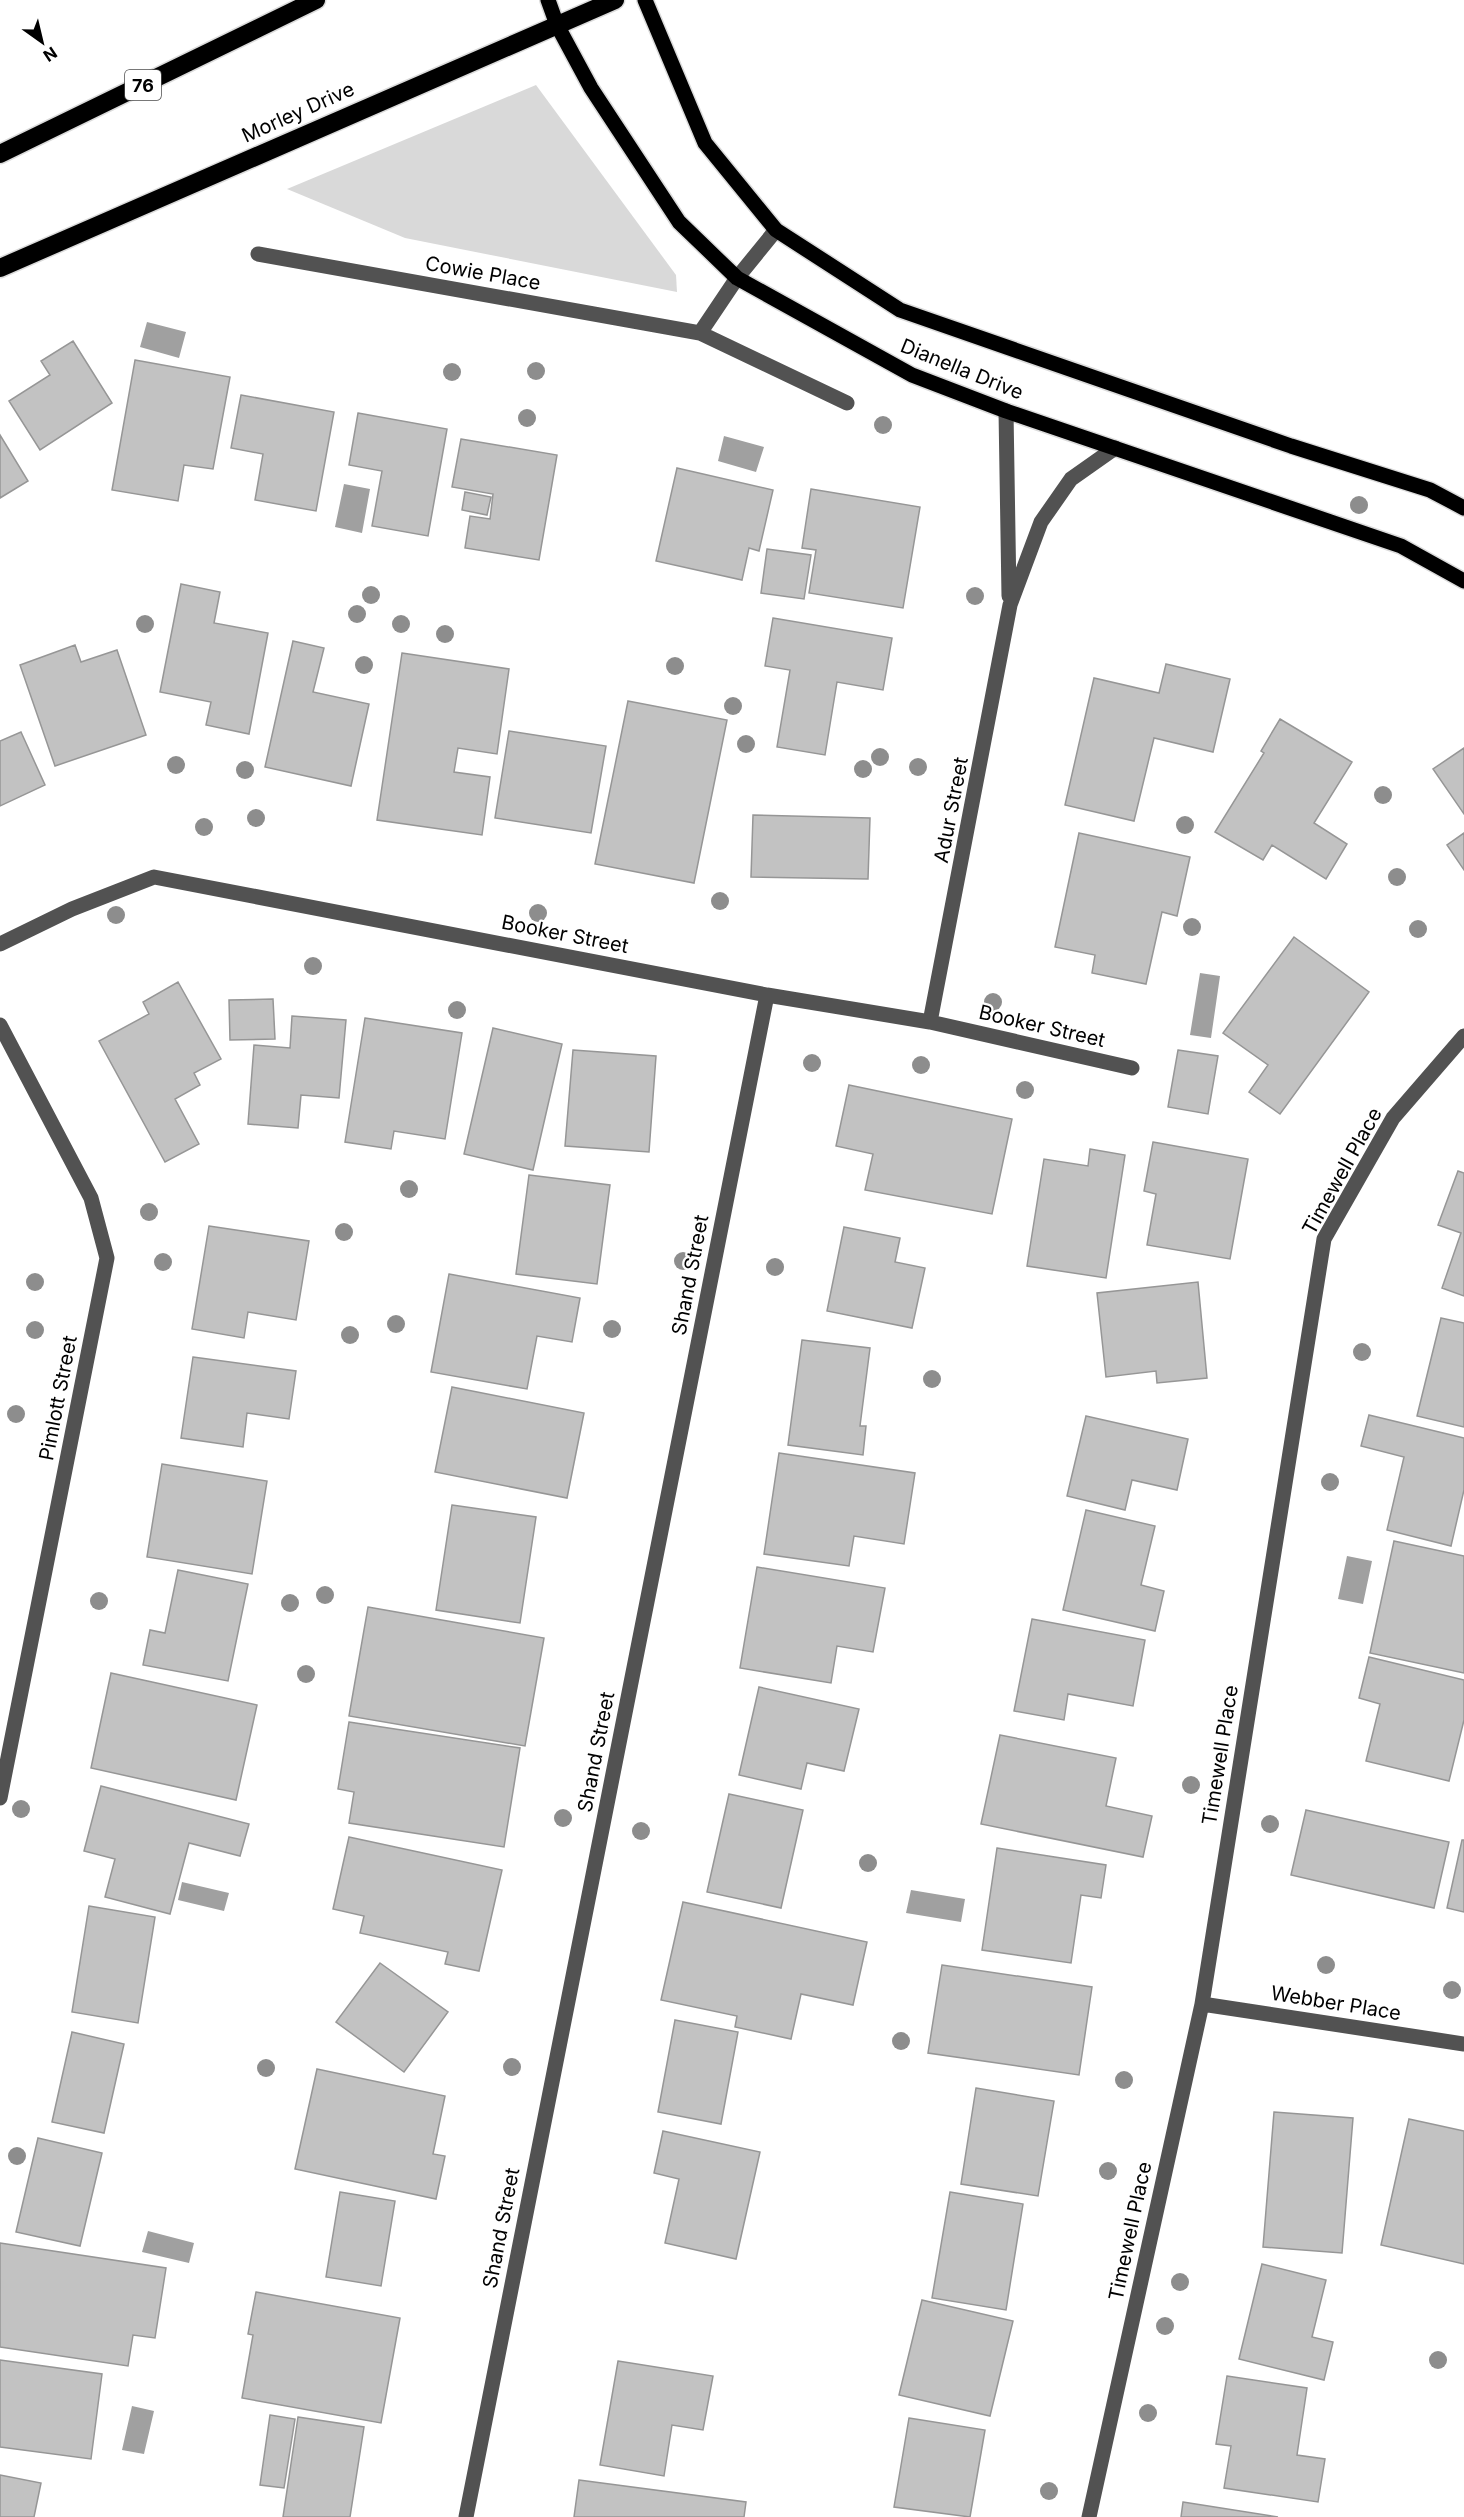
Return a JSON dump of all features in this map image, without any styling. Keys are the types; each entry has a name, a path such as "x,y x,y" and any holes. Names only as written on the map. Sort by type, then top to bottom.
{"highway":[{"name":"76","path":"0,153 316,0"},
{"name":"Morley Drive","path":"0,268 327,123 615,0"}],"main road":[{"name":"Dianella Drive","path":"548,0 558,25 609,118 679,222 737,278 912,375 1006,411 1401,546 1464,581"},
{"name":"Dianella Drive","path":"645,0 705,143 776,230 900,310 1291,446 1430,489 1464,508"}],"street":[{"path":"700,333 737,278 776,230"},
{"name":"Cowie Place","path":"258,254 700,333 846,404"},
{"name":"Adur Street","path":"1006,411 1010,605"},
{"name":"Adur Street","path":"930,1022 1010,605 1041,522 1071,479 1115,448"},
{"name":"Booker Street","path":"0,944 72,909 154,877 767,995 930,1022 1132,1068"},
{"name":"Shand Street","path":"466,2517 767,995"},
{"name":"Pimlott Street","path":"0,1025 91,1198 107,1258 0,1798"},
{"name":"Timewell Place","path":"1089,2517 1202,2004 1324,1239 1393,1118 1464,1036"},
{"name":"Webber Place","path":"1202,2004 1464,2044"}],"shaded area":[{"path":"536,85 676,275 677,292 405,238 287,189"},
{"path":"147,322 186,332 179,358 140,347"},
{"path":"724,436 764,447 756,472 718,461"},
{"path":"344,484 370,489 362,533 335,527"},
{"path":"1200,973 1220,976 1211,1038 1190,1035"},
{"path":"1347,1556 1372,1561 1363,1604 1338,1599"},
{"path":"182,1882 229,1893 224,1911 178,1900"},
{"path":"911,1890 965,1899 961,1922 906,1913"},
{"path":"148,2231 194,2243 189,2263 142,2252"},
{"path":"132,2406 154,2411 144,2454 122,2450"}],"building":[{"path":"73,341 112,403 40,450 9,401 50,375 41,361"},
{"path":"135,360 230,377 213,469 184,465 178,501 112,490"},
{"path":"241,395 334,412 316,511 255,500 263,454 231,448"},
{"path":"358,413 447,429 428,536 372,526 382,471 349,465"},
{"path":"0,435 28,481 0,498"},
{"path":"461,439 557,455 539,560 465,548 470,516 490,519 493,494 452,487"},
{"path":"677,468 773,490 759,551 749,548 742,580 656,561"},
{"path":"811,489 920,507 903,608 809,593 816,550 802,548"},
{"path":"465,492 491,497 487,515 462,510"},
{"path":"767,549 811,555 804,599 761,593"},
{"path":"181,584 220,592 214,623 268,633 249,734 206,725 211,702 160,692"},
{"path":"773,618 892,638 883,690 837,682 825,755 777,747 790,670 765,666"},
{"path":"293,641 324,648 313,692 369,704 351,786 265,767"},
{"path":"75,645 81,662 117,650 146,735 55,766 20,665"},
{"path":"402,653 509,669 497,754 458,748 454,772 490,777 482,835 377,820"},
{"path":"1166,664 1230,679 1213,752 1154,738 1134,821 1065,805 1094,678 1159,693"},
{"path":"628,701 727,720 694,883 595,864"},
{"path":"1280,719 1352,762 1314,823 1347,844 1326,879 1272,845 1263,860 1215,832 1264,753 1261,751"},
{"path":"509,731 606,746 591,833 495,818"},
{"path":"21,732 45,785 0,806 0,741"},
{"path":"1464,748 1464,814 1433,769"},
{"path":"753,815 870,818 868,879 751,877"},
{"path":"1079,833 1190,857 1177,916 1162,912 1146,984 1092,973 1095,955 1055,947"},
{"path":"1464,833 1464,870 1447,845"},
{"path":"1294,937 1369,992 1280,1114 1249,1092 1268,1065 1223,1033"},
{"path":"178,982 221,1059 194,1073 200,1085 175,1099 199,1144 165,1162 99,1041 149,1014 143,1002"},
{"path":"273,999 275,1039 230,1040 229,1000"},
{"path":"292,1016 346,1020 339,1098 301,1095 298,1128 248,1124 254,1045 290,1048"},
{"path":"365,1018 462,1033 445,1139 394,1131 391,1149 345,1142"},
{"path":"493,1028 562,1044 533,1170 464,1154"},
{"path":"573,1050 656,1056 649,1152 565,1146"},
{"path":"1178,1050 1218,1056 1208,1114 1168,1107"},
{"path":"849,1085 1012,1119 992,1214 865,1190 873,1154 836,1146"},
{"path":"1153,1142 1248,1159 1230,1259 1147,1245 1156,1194 1144,1191"},
{"path":"1090,1149 1125,1155 1106,1278 1027,1266 1044,1159 1088,1166"},
{"path":"1458,1171 1464,1173 1464,1296 1442,1288 1461,1233 1438,1225"},
{"path":"529,1175 610,1185 597,1284 516,1274"},
{"path":"209,1226 309,1241 296,1320 248,1312 244,1338 192,1329"},
{"path":"844,1227 900,1238 895,1262 925,1268 912,1328 827,1311"},
{"path":"449,1274 580,1298 572,1342 537,1336 527,1389 431,1372"},
{"path":"1198,1282 1207,1378 1157,1383 1156,1371 1106,1377 1097,1293"},
{"path":"1441,1318 1464,1323 1464,1427 1417,1416"},
{"path":"802,1340 870,1348 860,1426 866,1426 863,1455 788,1445"},
{"path":"193,1357 296,1371 289,1419 247,1413 243,1447 181,1438"},
{"path":"452,1387 584,1413 567,1498 435,1472"},
{"path":"1369,1415 1464,1438 1464,1490 1451,1546 1387,1530 1404,1457 1361,1446"},
{"path":"1086,1416 1188,1439 1177,1490 1132,1480 1125,1510 1067,1496"},
{"path":"779,1453 915,1473 904,1544 854,1536 849,1566 764,1554"},
{"path":"162,1464 267,1481 252,1574 147,1557"},
{"path":"452,1505 536,1517 520,1623 436,1610"},
{"path":"1086,1510 1155,1526 1141,1585 1164,1591 1155,1631 1063,1610"},
{"path":"1394,1541 1464,1556 1464,1673 1370,1653"},
{"path":"757,1567 885,1588 873,1652 837,1646 831,1683 740,1668"},
{"path":"178,1570 248,1584 228,1681 143,1665 150,1630 165,1633"},
{"path":"368,1607 544,1638 525,1746 349,1716"},
{"path":"1032,1619 1145,1640 1133,1706 1068,1694 1064,1720 1014,1711"},
{"path":"1369,1657 1464,1680 1464,1720 1449,1781 1366,1761 1380,1704 1359,1698"},
{"path":"111,1673 257,1705 236,1800 91,1768"},
{"path":"759,1687 859,1709 844,1771 807,1763 801,1789 739,1775"},
{"path":"349,1722 520,1748 504,1847 349,1823 354,1792 338,1789"},
{"path":"1000,1735 1116,1758 1106,1806 1152,1816 1143,1857 981,1824"},
{"path":"101,1786 249,1824 240,1856 189,1843 170,1914 105,1897 115,1859 84,1851"},
{"path":"729,1794 803,1810 781,1908 707,1892"},
{"path":"1306,1810 1449,1842 1434,1908 1291,1875"},
{"path":"349,1837 502,1870 479,1971 445,1964 448,1952 360,1933 364,1916 333,1909"},
{"path":"1462,1840 1464,1840 1464,1912 1447,1908"},
{"path":"997,1848 1106,1865 1101,1898 1081,1895 1071,1963 982,1950"},
{"path":"683,1902 867,1942 853,2005 801,1994 791,2039 735,2027 737,2016 661,2000"},
{"path":"89,1906 155,1917 138,2023 72,2012"},
{"path":"380,1963 448,2012 404,2072 336,2022"},
{"path":"942,1965 1092,1987 1079,2075 928,2053"},
{"path":"675,2020 738,2032 721,2124 658,2112"},
{"path":"72,2032 124,2044 104,2133 52,2122"},
{"path":"317,2069 445,2096 433,2154 445,2156 436,2199 295,2169"},
{"path":"976,2088 1054,2101 1038,2196 961,2184"},
{"path":"1274,2112 1353,2118 1342,2253 1263,2247"},
{"path":"1409,2119 1464,2131 1464,2264 1381,2245"},
{"path":"663,2131 760,2152 736,2259 665,2243 679,2179 654,2173"},
{"path":"38,2138 102,2153 80,2246 16,2232"},
{"path":"340,2192 395,2201 381,2286 326,2277"},
{"path":"950,2192 1023,2204 1006,2310 932,2298"},
{"path":"0,2243 166,2268 155,2338 133,2335 128,2366 0,2347"},
{"path":"1262,2264 1326,2280 1312,2337 1333,2342 1324,2380 1239,2359"},
{"path":"256,2292 400,2318 381,2423 242,2398 253,2335 248,2334"},
{"path":"922,2300 1013,2321 990,2416 899,2395"},
{"path":"0,2360 102,2374 91,2459 0,2447"},
{"path":"618,2361 713,2376 703,2430 672,2425 664,2476 600,2465"},
{"path":"1227,2376 1307,2388 1297,2455 1325,2459 1318,2502 1224,2488 1231,2446 1216,2444"},
{"path":"270,2415 295,2419 284,2488 260,2485"},
{"path":"298,2417 364,2427 350,2517 283,2517"},
{"path":"909,2418 985,2430 970,2517 894,2507"},
{"path":"0,2475 41,2483 34,2517 0,2517"},
{"path":"579,2480 746,2502 744,2517 574,2517"},
{"path":"1183,2502 1278,2517 1181,2517"}]}
